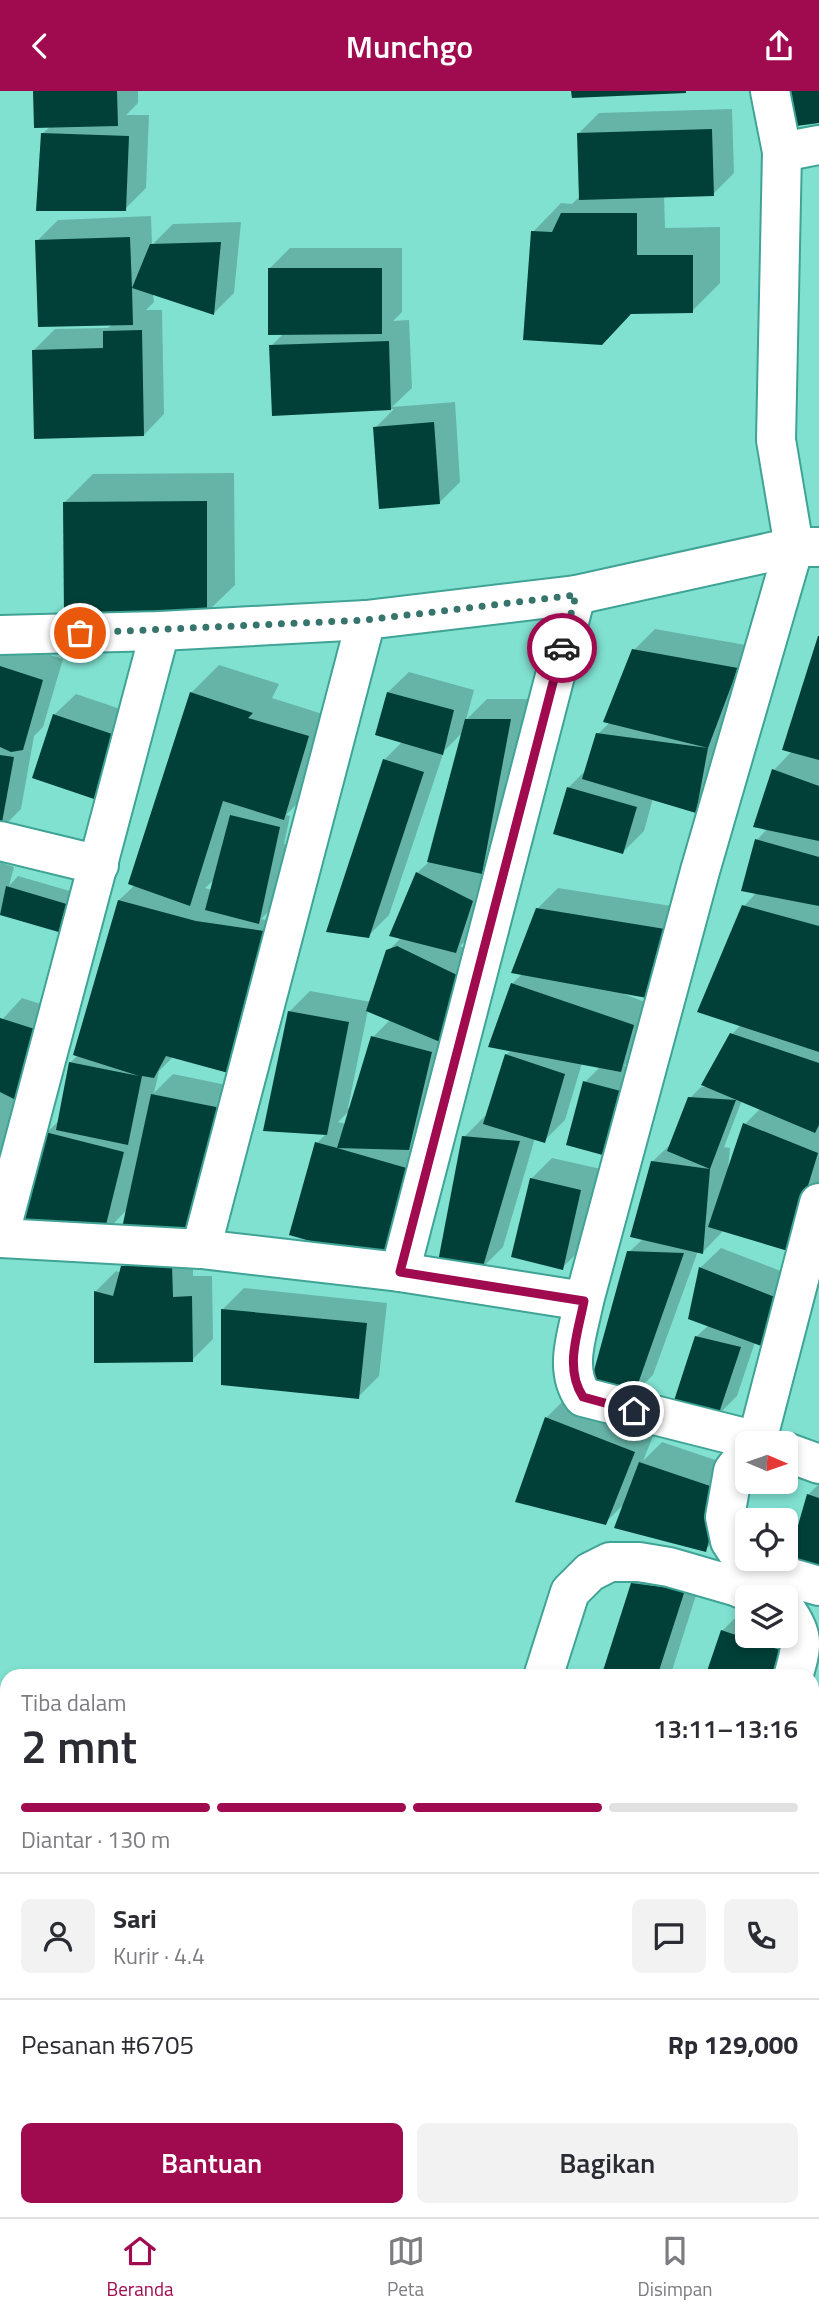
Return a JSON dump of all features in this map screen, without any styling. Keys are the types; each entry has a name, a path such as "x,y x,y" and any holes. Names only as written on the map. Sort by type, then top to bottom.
{"street":[{"path":"735,1439 583,1397 574,1385 572,1365 584,1301 700,871 806,547 776,440 782,152 770,91"},
{"path":"782,152 819,145"},
{"path":"0,635 160,631 366,620 576,595 806,547"},
{"path":"400,1272 576,595"},
{"path":"201,1249 366,620"},
{"path":"160,631 0,1235 201,1249 400,1272 584,1301"},
{"path":"0,841 99,865"},
{"path":"766,1431 819,1203"},
{"path":"798,1458 819,1464"},
{"path":"735,1469 724,1517 730,1541 748,1583"},
{"path":"546,1669 570,1593 590,1572 610,1562 639,1562 748,1583 819,1586"},
{"path":"795,1669 800,1653 798,1627"}],"building":[{"path":"33,91 117,91 118,126 34,128"},
{"path":"571,91 686,91 686,93 572,98"},
{"path":"783,91 819,91 819,123 789,127"},
{"path":"712,129 714,196 579,200 577,133"},
{"path":"41,133 129,136 126,211 36,211"},
{"path":"561,213 637,213 637,255 693,255 693,313 631,314 602,345 523,340 531,231 552,232"},
{"path":"130,237 133,325 38,327 35,240"},
{"path":"221,242 214,315 132,288 150,244"},
{"path":"268,268 382,268 382,334 268,335"},
{"path":"142,330 144,436 34,439 32,350 103,348 103,331"},
{"path":"389,341 391,410 272,416 269,345"},
{"path":"434,422 440,504 379,509 373,427"},
{"path":"207,501 207,615 64,616 63,502"},
{"path":"819,636 819,760 782,750"},
{"path":"632,649 738,668 708,748 603,722"},
{"path":"0,666 43,680 23,750 11,752 0,747"},
{"path":"190,692 253,713 248,718 309,736 284,820 223,801 190,906 128,884"},
{"path":"387,692 454,710 443,755 375,735"},
{"path":"53,714 118,736 97,800 32,778"},
{"path":"465,719 511,719 482,874 427,862"},
{"path":"596,733 708,748 696,813 582,779"},
{"path":"0,755 14,757 1,828 0,828"},
{"path":"383,759 424,772 369,938 326,932"},
{"path":"772,769 819,786 819,841 753,827"},
{"path":"567,787 637,807 623,854 553,834"},
{"path":"230,815 280,827 259,924 205,910"},
{"path":"755,839 819,857 819,906 741,891"},
{"path":"416,872 473,901 456,953 389,936"},
{"path":"6,886 70,905 62,933 0,915"},
{"path":"118,900 196,921 264,931 232,1074 166,1056 154,1078 142,1076 128,1145 56,1130 69,1062 139,1076 73,1055"},
{"path":"742,905 819,926 819,1052 697,1012"},
{"path":"536,908 665,929 647,998 511,973"},
{"path":"397,946 457,975 445,1044 366,1011 386,950"},
{"path":"511,983 634,1025 621,1072 488,1047"},
{"path":"288,1011 349,1022 327,1135 263,1131"},
{"path":"0,1018 41,1031 20,1102 0,1092"},
{"path":"730,1033 819,1063 819,1125 815,1133 701,1085"},
{"path":"371,1036 432,1052 409,1150 337,1148"},
{"path":"505,1054 565,1074 545,1143 483,1124"},
{"path":"583,1081 628,1093 610,1157 566,1145"},
{"path":"151,1094 221,1108 195,1243 122,1228"},
{"path":"688,1097 736,1100 710,1169 667,1151"},
{"path":"743,1123 818,1153 788,1251 708,1227"},
{"path":"45,1132 124,1152 103,1237 24,1219"},
{"path":"462,1136 520,1141 482,1270 437,1267"},
{"path":"315,1142 410,1169 384,1262 289,1235"},
{"path":"651,1161 710,1169 703,1254 630,1237"},
{"path":"530,1178 581,1190 563,1270 511,1257"},
{"path":"627,1251 684,1253 633,1398 592,1378"},
{"path":"172,1265 173,1297 192,1296 193,1362 94,1363 94,1291 113,1296 121,1266"},
{"path":"699,1267 780,1299 764,1347 688,1319"},
{"path":"221,1309 367,1323 359,1399 221,1385"},
{"path":"695,1336 741,1347 717,1419 671,1410"},
{"path":"545,1417 635,1452 606,1525 515,1502"},
{"path":"639,1462 722,1490 706,1552 614,1528"},
{"path":"807,1494 819,1498 819,1571 798,1566 798,1526"},
{"path":"631,1583 685,1590 660,1669 604,1669"},
{"path":"721,1630 735,1635 735,1648 780,1650 774,1669 708,1669"}],"way so far":[{"path":"80,633 366,620 576,595 562,648"}],"route":[{"path":"562,648 400,1272 584,1301 572,1365 574,1385 583,1397 634,1411"}]}
